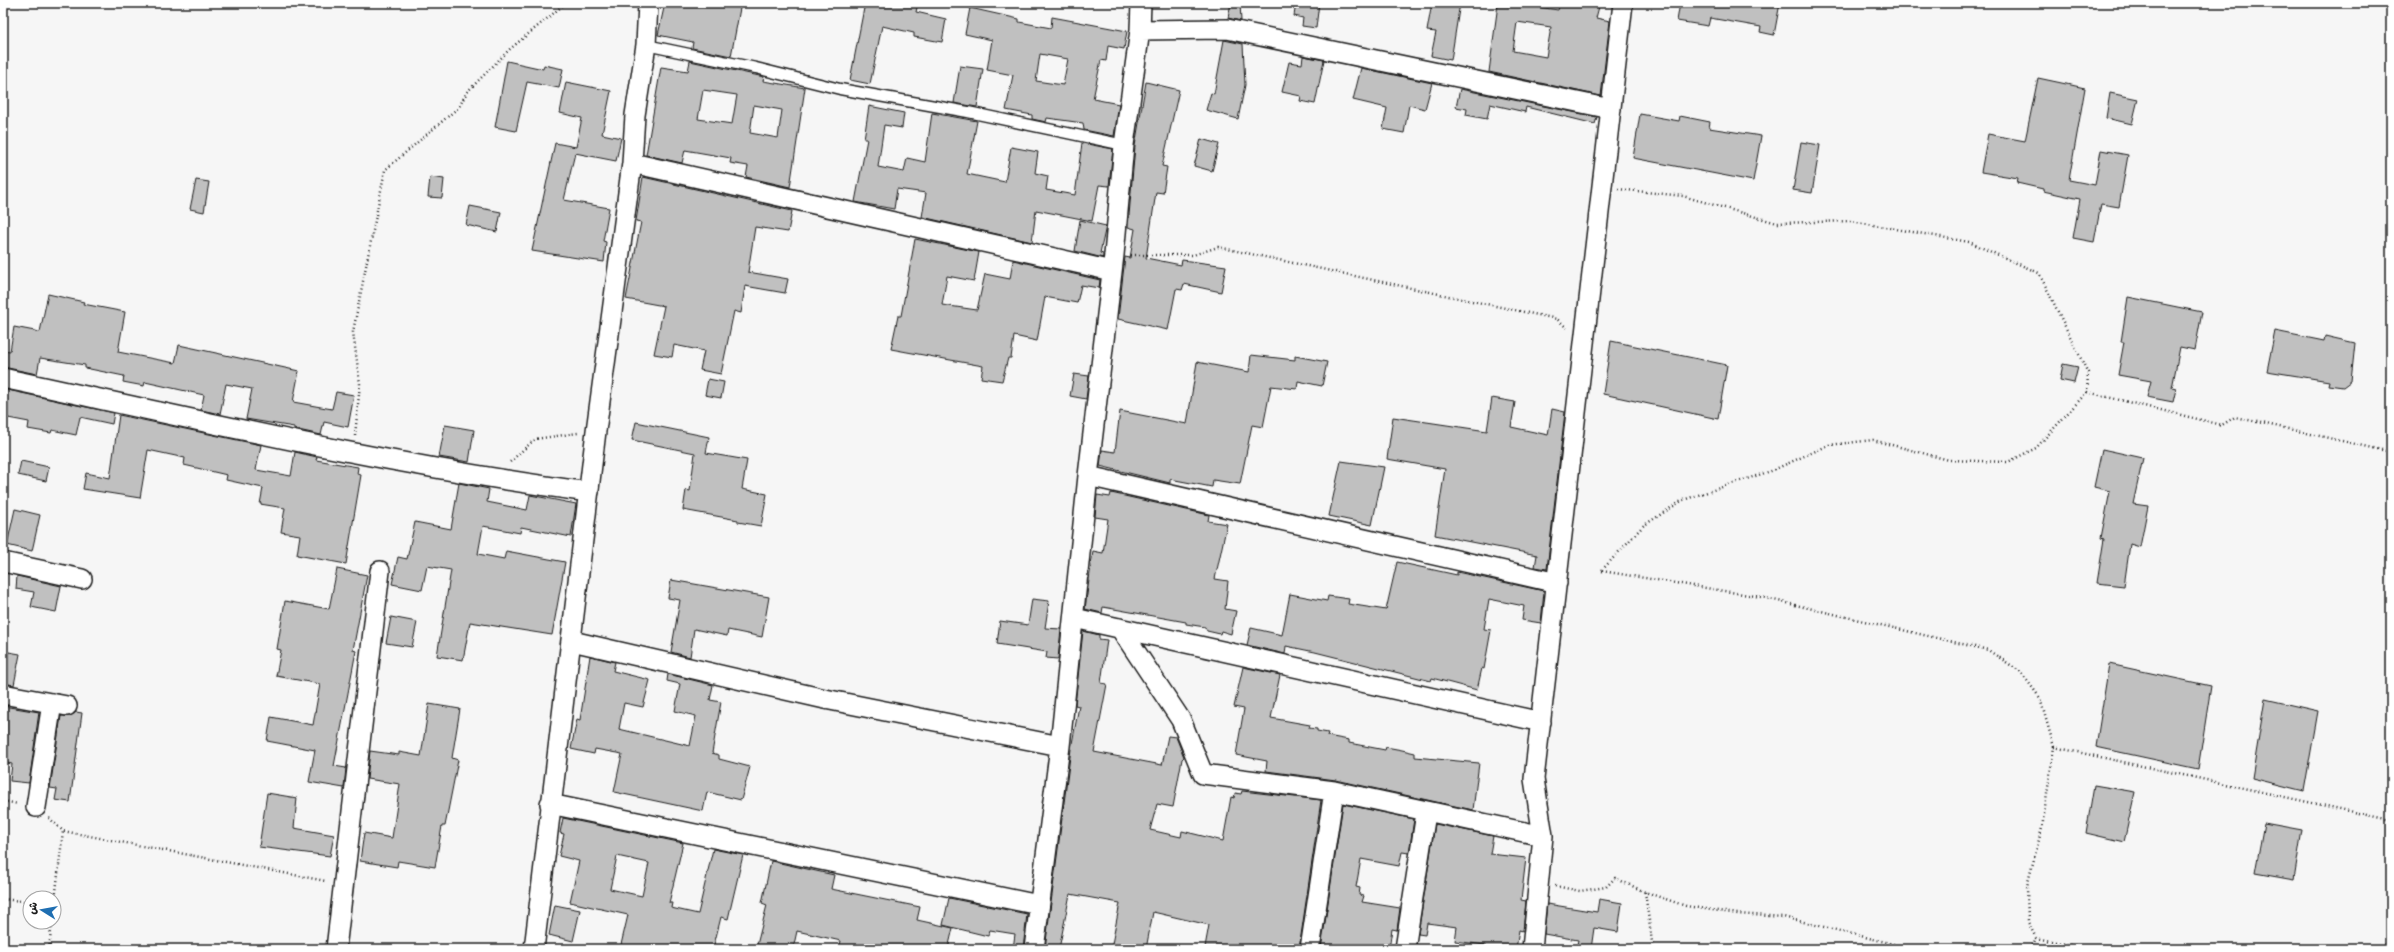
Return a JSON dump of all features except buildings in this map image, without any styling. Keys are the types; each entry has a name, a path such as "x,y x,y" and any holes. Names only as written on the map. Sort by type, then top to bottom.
{"street":[{"path":"534,949 550,804 572,641 596,431 632,163 635,115 646,45 648,3"},
{"path":"1034,949 1060,746 1088,476 1113,263 1124,145 1140,30 1141,3"},
{"path":"1532,949 1543,836 1534,779 1623,3"},
{"path":"1140,30 1227,29 1611,109"},
{"path":"632,163 1113,263"},
{"path":"3,378 272,437 491,479 589,492"},
{"path":"1088,476 1557,582"},
{"path":"3,562 82,578"},
{"path":"336,949 380,572"},
{"path":"1074,618 1541,722"},
{"path":"1120,628 1181,720 1203,774 1334,791 1426,813 1543,836"},
{"path":"572,641 825,699 1060,746"},
{"path":"3,694 59,704 36,807"},
{"path":"1310,949 1334,791"},
{"path":"550,804 1039,905"},
{"path":"1405,949 1426,813"}],"lane":[{"path":"646,45 756,68 840,89 968,112 1124,145"}],"path":[{"path":"353,452 360,384 353,332 385,170 459,107 467,92 510,49 566,3"},
{"path":"1602,188 1683,196 1777,223 1851,221 1969,242 2039,273 2088,373 2087,392 2036,448 2008,462 1949,460 1873,440 1829,445 1770,471 1683,500 1643,526 1602,570 1761,597 1988,650 2021,672 2040,698 2054,747 2042,828 2027,886 2028,922 2036,938"},
{"path":"1113,263 1193,255 1218,247 1557,319 1585,340"},
{"path":"2087,392 2222,425 2235,417 2391,452"},
{"path":"491,479 535,439 596,431"},
{"path":"2054,747 2391,820"},
{"path":"3,801 36,807 63,832 343,884"},
{"path":"56,890 63,832"},
{"path":"1538,883 1580,891 1606,887 1615,878 1645,892 1694,907 1738,914 1783,917 1914,949"},
{"path":"1645,892 1653,949"},
{"path":"3,899 22,901"},
{"path":"49,949 51,930"},
{"path":"2031,949 2036,938"},
{"path":"2036,938 2090,949"}]}
